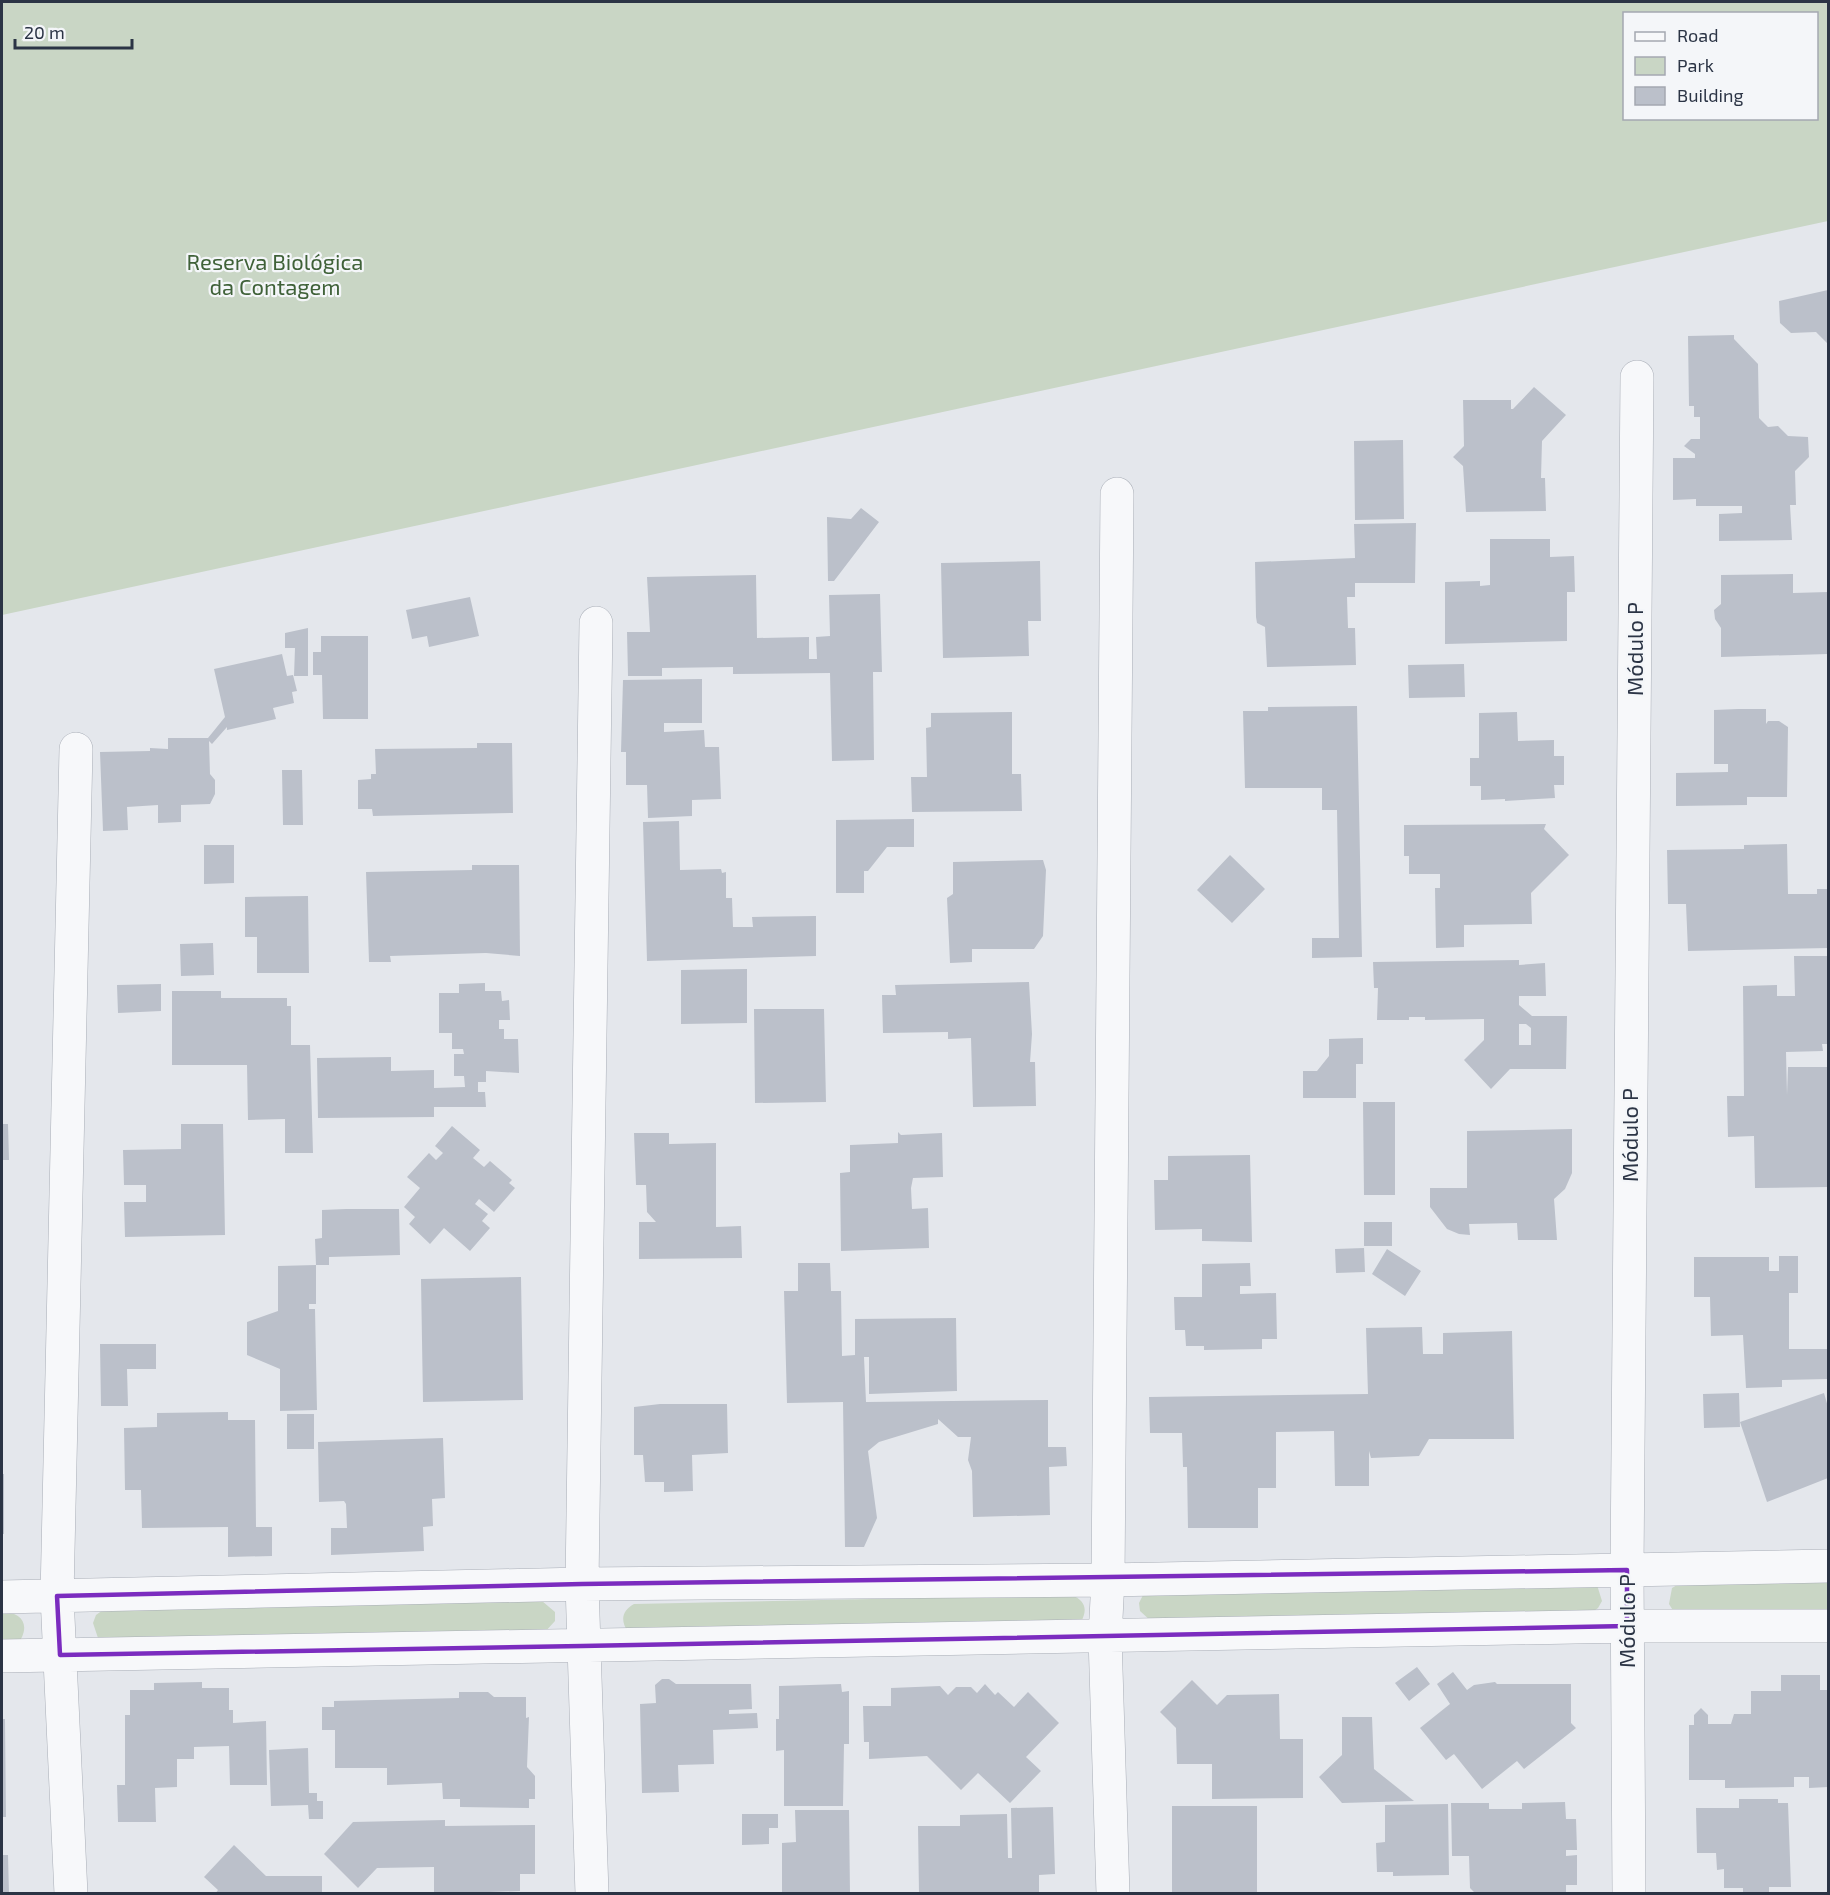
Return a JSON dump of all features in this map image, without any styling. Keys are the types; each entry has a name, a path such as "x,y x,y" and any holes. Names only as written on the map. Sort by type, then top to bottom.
{"street":[{"name":"Módulo P","path":"1629,1893 1627,1570 1637,377"},
{"path":"1113,1893 1105,1637 1108,1580 1117,494"},
{"path":"592,1893 582,1646 582,1584 596,623"},
{"path":"71,1893 57,1596 76,748"},
{"path":"2,1597 582,1584 1108,1580 1828,1566"},
{"path":"2,1656 1628,1626 1828,1626"}],"highlighted area":[{"path":"1627,1570 1627,1626 60,1655 57,1596 582,1584"}],"green space":[{"name":"Reserva Biológica da Contagem","path":"2,2 1828,2 1828,221 2,615"},
{"path":"1828,1581 1828,1612 1674,1612 1669,1604 1672,1588 1679,1584"},
{"path":"1597,1585 1602,1601 1591,1613 1152,1622 1140,1611 1139,1603 1143,1595"},
{"path":"1072,1595 1080,1600 1085,1609 1081,1622 628,1632 623,1620 627,1610 634,1604"},
{"path":"542,1601 555,1612 555,1621 544,1633 98,1638 93,1623 96,1615 103,1610"},
{"path":"2,1612 8,1612 21,1619 24,1628 21,1639 2,1644"}],"building":[{"path":"1828,290 1828,344 1816,332 1791,333 1780,323 1779,301"},
{"path":"1734,335 1734,339 1758,364 1759,418 1768,427 1778,426 1788,436 1808,437 1809,457 1795,471 1796,505 1790,505 1792,540 1719,541 1719,514 1742,513 1742,506 1696,506 1696,499 1673,500 1673,458 1695,458 1695,454 1684,446 1691,439 1700,439 1700,417 1694,417 1694,406 1689,406 1688,336"},
{"path":"1534,387 1566,415 1542,441 1541,478 1545,478 1546,511 1466,512 1463,466 1453,457 1464,446 1463,400 1511,400 1511,409 1513,409"},
{"path":"1403,440 1404,519 1355,520 1354,441"},
{"path":"861,508 879,522 834,581 828,581 827,517 851,519"},
{"path":"1416,523 1415,583 1355,583 1355,597 1347,597 1348,628 1355,628 1356,665 1267,667 1265,627 1257,623 1256,617 1255,562 1355,558 1354,524"},
{"path":"1490,539 1550,539 1550,557 1574,556 1575,592 1567,592 1567,641 1445,644 1445,582 1480,581 1480,586 1490,585"},
{"path":"1040,561 1041,621 1028,621 1029,656 943,658 941,563"},
{"path":"1793,574 1793,593 1828,592 1828,654 1721,657 1721,628 1715,619 1714,610 1721,604 1721,575"},
{"path":"756,575 757,638 809,637 809,659 817,659 816,637 830,636 829,595 880,594 882,672 873,672 874,760 832,761 830,673 733,674 733,667 662,668 662,676 628,676 627,632 650,632 647,577"},
{"path":"470,597 479,636 429,647 427,636 412,639 406,610"},
{"path":"308,628 308,676 294,676 295,648 285,648 285,633"},
{"path":"321,636 368,636 368,719 323,719 322,675 313,675 313,652 321,652"},
{"path":"282,654 287,676 293,675 297,691 292,692 294,703 273,708 276,719 227,730 227,727 212,744 209,741 210,774 215,780 215,794 210,804 181,805 181,822 158,823 158,805 127,807 128,830 103,831 100,752 168,749 168,738 208,738 225,717 214,669"},
{"path":"1464,664 1465,697 1409,698 1408,665"},
{"path":"702,679 702,723 664,723 664,732 704,730 705,747 719,747 721,799 692,800 692,816 648,818 647,785 626,785 626,752 621,752 623,680"},
{"path":"1357,706 1362,957 1312,958 1312,938 1339,938 1337,810 1322,810 1322,788 1245,788 1243,711 1268,711 1268,707"},
{"path":"1766,709 1766,724 1768,721 1779,721 1788,727 1787,797 1747,797 1747,805 1676,806 1676,773 1728,772 1728,764 1714,764 1714,710"},
{"path":"1012,712 1012,774 1021,774 1022,811 912,812 911,777 927,777 926,728 931,727 931,713"},
{"path":"1517,712 1518,741 1554,740 1554,756 1564,756 1564,785 1554,785 1555,798 1481,800 1481,786 1470,786 1470,758 1479,758 1479,713"},
{"path":"477,743 512,743 513,813 373,816 372,809 358,809 358,780 371,779 371,774 376,774 375,749 477,748"},
{"path":"282,770 302,770 303,825 283,825"},
{"path":"914,819 914,847 887,847 868,871 864,871 864,893 836,893 836,820"},
{"path":"679,821 680,870 721,869 722,873 726,872 726,898 732,898 733,927 753,927 752,917 816,916 816,956 647,961 643,822"},
{"path":"1546,824 1544,829 1569,855 1531,893 1532,924 1464,925 1464,947 1436,948 1435,888 1440,888 1440,874 1409,874 1409,856 1404,856 1404,825"},
{"path":"1787,844 1788,894 1817,894 1817,889 1828,889 1828,948 1688,951 1686,904 1668,904 1667,850 1744,849 1744,845"},
{"path":"204,845 234,845 234,883 204,884"},
{"path":"1230,855 1265,889 1232,923 1197,890"},
{"path":"1043,860 1046,870 1043,936 1034,949 972,949 972,962 950,963 947,898 953,894 953,862"},
{"path":"472,865 519,865 520,956 486,953 390,956 391,962 369,962 366,872 472,870"},
{"path":"308,896 309,973 257,973 257,937 245,937 245,897"},
{"path":"213,943 214,975 181,976 180,944"},
{"path":"1794,956 1828,956 1828,1044 1822,1044 1823,1051 1786,1052 1787,1095 1788,1067 1828,1067 1828,1187 1755,1188 1754,1136 1728,1137 1727,1096 1744,1096 1743,986 1777,985 1777,996 1795,996"},
{"path":"1519,960 1519,965 1545,963 1546,996 1519,996 1519,1005 1532,1016 1567,1016 1566,1069 1510,1069 1491,1089 1464,1060 1484,1040 1484,1019 1425,1020 1425,1017 1409,1017 1409,1020 1377,1020 1378,988 1374,988 1373,962","holes":["1519,1024 1526,1024 1531,1028 1531,1045 1519,1045"]},
{"path":"747,969 747,1023 681,1024 681,970"},
{"path":"1029,982 1032,1034 1030,1062 1035,1062 1036,1106 973,1107 971,1038 948,1039 948,1032 883,1033 882,995 896,995 895,985"},
{"path":"485,983 485,991 501,991 502,1001 509,1000 510,1020 499,1020 499,1029 504,1029 504,1039 518,1039 519,1070 519,1073 486,1071 486,1082 478,1082 478,1092 485,1092 486,1107 434,1107 434,1117 318,1118 317,1058 391,1057 391,1071 434,1070 434,1088 465,1087 464,1076 454,1076 454,1054 464,1054 463,1049 452,1049 452,1033 439,1033 439,993 459,993 459,984"},
{"path":"161,984 161,1011 118,1013 117,985"},
{"path":"172,991 221,991 221,998 287,998 287,1006 291,1006 291,1045 310,1045 313,1153 285,1153 285,1119 248,1120 247,1065 172,1065"},
{"path":"754,1009 824,1009 826,1102 755,1103"},
{"path":"1363,1038 1363,1064 1356,1064 1356,1098 1303,1098 1303,1071 1317,1071 1329,1056 1329,1039"},
{"path":"1363,1102 1395,1102 1395,1195 1364,1195"},
{"path":"2,1124 8,1124 9,1160 2,1160"},
{"path":"181,1124 223,1124 225,1235 125,1237 124,1202 146,1202 146,1185 124,1185 123,1150 181,1149"},
{"path":"452,1126 480,1150 473,1158 484,1167 490,1161 512,1180 509,1183 515,1188 494,1212 479,1199 475,1204 488,1214 482,1221 490,1228 470,1251 444,1228 430,1244 409,1224 415,1217 404,1207 420,1188 407,1177 429,1153 436,1160 443,1153 435,1146"},
{"path":"1572,1129 1572,1173 1565,1189 1554,1199 1557,1240 1518,1240 1517,1223 1469,1224 1470,1235 1459,1234 1447,1229 1430,1207 1430,1188 1467,1188 1467,1131"},
{"path":"898,1132 901,1135 942,1133 943,1177 913,1178 911,1188 912,1209 928,1208 929,1248 841,1251 840,1173 850,1172 850,1145 898,1143"},
{"path":"634,1133 669,1133 669,1144 716,1143 716,1227 741,1226 742,1258 639,1259 639,1222 656,1222 647,1212 646,1185 636,1185"},
{"path":"1250,1155 1252,1242 1202,1241 1202,1229 1155,1230 1154,1180 1168,1180 1168,1156"},
{"path":"399,1209 400,1255 329,1257 329,1265 316,1265 315,1239 322,1238 322,1210"},
{"path":"1364,1222 1392,1222 1392,1246 1364,1246"},
{"path":"1364,1248 1365,1272 1336,1273 1335,1249"},
{"path":"1387,1249 1421,1271 1405,1296 1372,1274"},
{"path":"1779,1256 1798,1256 1798,1293 1789,1293 1789,1349 1828,1349 1828,1379 1782,1380 1782,1387 1746,1388 1743,1335 1711,1336 1710,1297 1694,1297 1694,1257 1769,1257 1769,1271 1779,1271"},
{"path":"798,1263 830,1263 831,1291 841,1291 842,1356 855,1355 855,1319 956,1318 957,1391 869,1394 869,1357 864,1357 866,1402 1048,1400 1048,1447 1066,1447 1067,1466 1049,1467 1050,1515 973,1517 972,1471 968,1460 971,1437 958,1437 938,1419 938,1424 879,1442 868,1451 877,1518 864,1547 845,1547 843,1402 787,1403 784,1291 798,1291"},
{"path":"1250,1263 1251,1286 1240,1286 1240,1294 1276,1293 1277,1339 1262,1339 1262,1349 1204,1350 1204,1346 1186,1346 1185,1330 1175,1330 1174,1297 1202,1297 1202,1264"},
{"path":"316,1265 316,1304 309,1304 309,1309 315,1309 317,1410 280,1411 280,1369 247,1355 247,1322 278,1311 278,1266"},
{"path":"521,1277 523,1400 423,1402 421,1279"},
{"path":"1422,1327 1423,1354 1443,1354 1443,1333 1512,1331 1514,1439 1429,1439 1419,1456 1371,1458 1369,1451 1369,1486 1335,1486 1334,1431 1276,1432 1276,1488 1258,1488 1258,1528 1188,1528 1187,1467 1183,1467 1182,1433 1150,1433 1149,1397 1368,1394 1366,1328"},
{"path":"100,1344 156,1344 156,1369 127,1369 128,1406 101,1406"},
{"path":"1739,1393 1740,1427 1704,1428 1703,1394"},
{"path":"1824,1393 1828,1407 1828,1478 1767,1502 1740,1422"},
{"path":"660,1404 727,1404 728,1453 692,1455 693,1491 664,1492 664,1482 645,1482 643,1455 634,1455 634,1407"},
{"path":"228,1412 228,1420 255,1420 256,1527 272,1527 272,1556 228,1557 228,1527 142,1528 141,1490 125,1490 124,1428 157,1427 157,1413"},
{"path":"287,1414 314,1414 314,1449 287,1449"},
{"path":"443,1438 445,1498 432,1499 433,1526 423,1527 424,1551 331,1555 331,1528 347,1528 346,1504 344,1501 319,1502 318,1442"},
{"path":"2,1474 4,1474 4,1534 2,1534"},
{"path":"1417,1667 1430,1684 1409,1701 1395,1683"},
{"path":"1453,1672 1467,1690 1474,1685 1495,1682 1497,1684 1571,1684 1571,1723 1576,1728 1524,1769 1517,1761 1482,1789 1454,1754 1446,1760 1420,1728 1450,1704 1437,1684"},
{"path":"1781,1675 1820,1675 1820,1690 1828,1690 1828,1787 1809,1788 1809,1777 1794,1777 1794,1787 1725,1788 1725,1780 1689,1780 1689,1725 1694,1725 1694,1715 1701,1708 1708,1715 1708,1724 1731,1724 1734,1714 1751,1714 1751,1691 1781,1691"},
{"path":"662,1679 669,1679 676,1684 751,1684 752,1709 729,1710 729,1714 757,1713 758,1728 713,1730 714,1764 678,1765 679,1792 642,1793 640,1704 656,1703 655,1685"},
{"path":"1192,1680 1217,1705 1227,1695 1279,1694 1280,1739 1303,1739 1303,1798 1212,1799 1212,1764 1177,1764 1176,1728 1160,1712"},
{"path":"202,1682 202,1688 229,1688 229,1710 233,1710 233,1723 266,1721 267,1785 230,1785 229,1746 194,1747 194,1759 177,1759 177,1787 155,1788 156,1822 118,1822 117,1785 125,1785 125,1715 130,1715 130,1690 154,1690 154,1683"},
{"path":"841,1684 842,1692 849,1691 849,1744 844,1744 843,1806 784,1806 784,1750 776,1751 779,1686"},
{"path":"985,1684 995,1695 998,1692 1014,1707 1028,1692 1059,1723 1026,1757 1041,1771 1010,1803 978,1773 961,1790 927,1756 869,1759 869,1742 864,1742 863,1706 891,1706 891,1688 940,1686 948,1695 956,1687 971,1687 977,1693"},
{"path":"459,1692 488,1692 494,1697 526,1697 526,1718 529,1717 527,1767 535,1776 535,1799 529,1799 529,1808 460,1807 460,1799 443,1799 442,1783 387,1785 387,1768 335,1768 335,1730 322,1730 322,1707 334,1707 334,1701 459,1698"},
{"path":"1342,1717 1372,1717 1374,1769 1414,1801 1342,1803 1319,1777 1342,1755"},
{"path":"2,1719 5,1719 6,1817 2,1817"},
{"path":"308,1748 309,1793 317,1793 317,1801 323,1801 323,1819 309,1819 308,1805 271,1806 269,1750"},
{"path":"1739,1799 1778,1799 1778,1803 1788,1803 1791,1887 1769,1887 1769,1894 1743,1894 1743,1888 1724,1888 1724,1869 1717,1870 1716,1853 1697,1853 1696,1808 1739,1808"},
{"path":"1565,1802 1566,1819 1576,1819 1577,1850 1566,1850 1566,1856 1577,1855 1577,1885 1566,1885 1566,1894 1476,1894 1470,1888 1469,1856 1452,1856 1451,1803 1489,1803 1489,1809 1522,1809 1522,1803"},
{"path":"1448,1804 1449,1875 1393,1876 1393,1872 1377,1872 1376,1843 1385,1842 1385,1805"},
{"path":"1172,1806 1257,1806 1257,1894 1172,1893"},
{"path":"1053,1807 1055,1874 1039,1875 1039,1894 919,1894 918,1826 960,1826 960,1815 1007,1814 1008,1858 1012,1858 1011,1808"},
{"path":"795,1810 849,1810 850,1894 782,1894 782,1843 796,1842"},
{"path":"742,1814 778,1814 778,1828 769,1828 769,1844 742,1845"},
{"path":"445,1820 445,1826 535,1825 535,1874 520,1874 520,1891 434,1894 434,1867 377,1868 358,1888 324,1854 353,1822"},
{"path":"234,1845 266,1876 322,1876 322,1894 215,1894 218,1890 204,1877"},
{"path":"2,1855 8,1855 9,1894 2,1894"}]}
